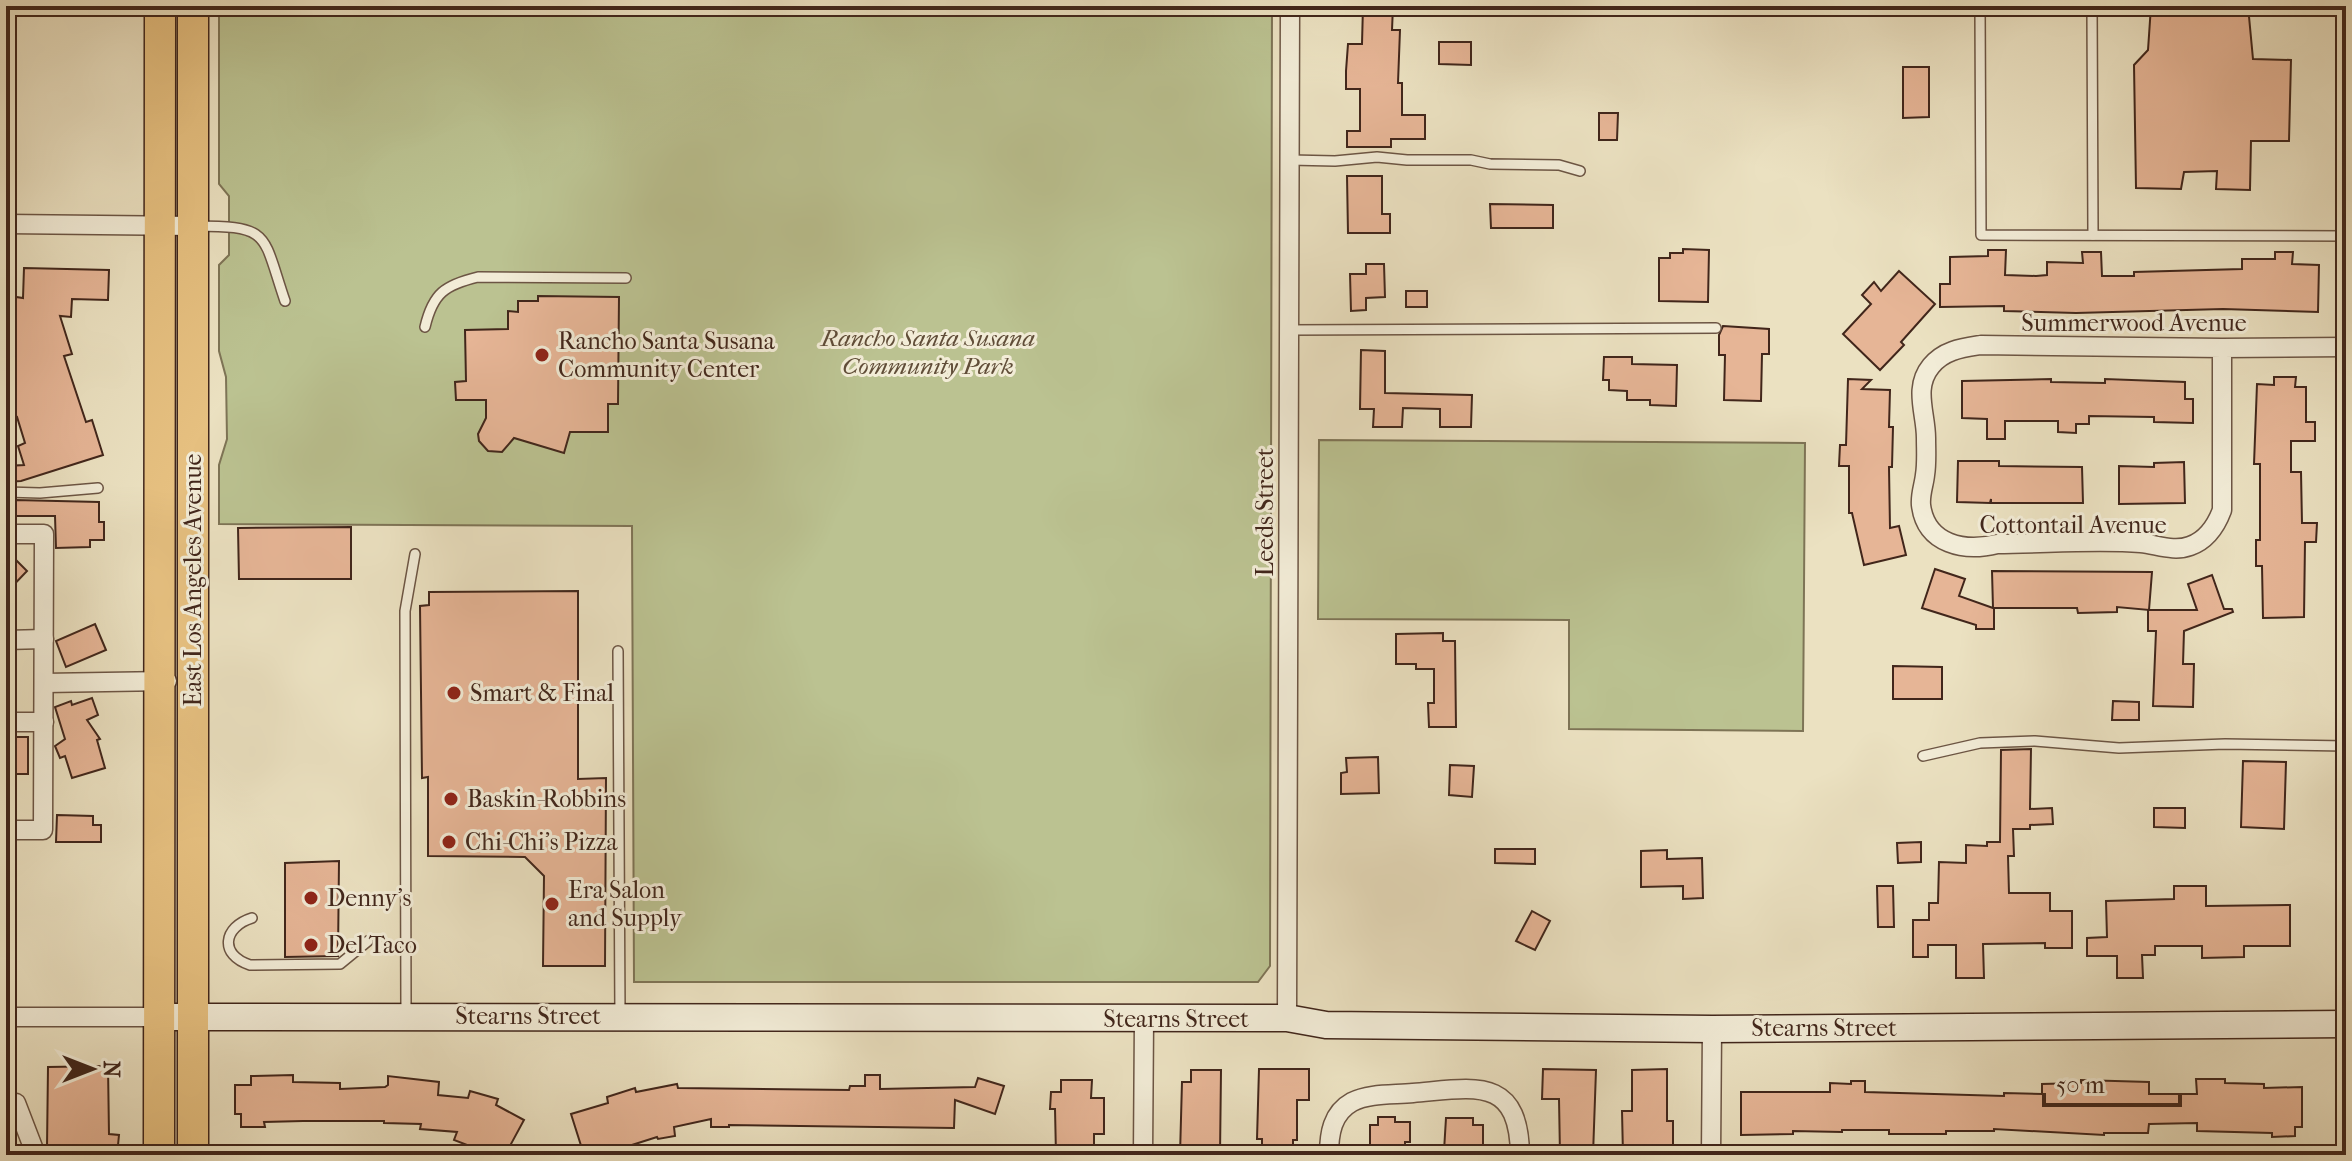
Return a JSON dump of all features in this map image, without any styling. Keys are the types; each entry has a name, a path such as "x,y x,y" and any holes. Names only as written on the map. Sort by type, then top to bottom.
{"main road":[{"name":"East Los Angeles Avenue","path":"159,1155 160,6"},
{"name":"East Los Angeles Avenue","path":"193,6 193,1155"},
{"name":"Stearns Street","path":"160,1017 1287,1018 1326,1025 1712,1029 2346,1024"}],"street":[{"name":"Leeds Street","path":"1287,1018 1290,6"},
{"path":"6,224 193,226"},
{"name":"Summerwood Avenue","path":"1936,535 1921,509 1926,473 1926,427 1920,397 1929,368 1940,357 1954,350 1981,345 2346,347"},
{"name":"Cottontail Avenue","path":"1936,535 1964,549 1997,544 2142,543 2175,549 2190,546 2210,534 2222,510 2223,495 2222,348"},
{"path":"6,534 44,534 43,830 6,830"},
{"path":"6,640 44,639"},
{"path":"44,683 194,680"},
{"path":"6,722 44,722"},
{"name":"Stearns Street","path":"6,1017 160,1017"},
{"path":"1143,1155 1144,1019"},
{"path":"1711,1155 1712,1029"},
{"path":"1329,1155 1331,1128 1337,1116 1352,1102 1369,1097 1466,1089 1483,1090 1499,1096 1514,1112 1520,1131 1520,1155"},
{"path":"16,1103 36,1155"}],"lane":[{"path":"1980,6 1981,235 2346,236"},
{"path":"2092,6 2093,235"},
{"path":"1290,160 1335,161 1377,157 1471,160 1503,165 1559,165 1580,171"},
{"path":"193,226 243,227 258,233 265,243 285,301"},
{"path":"425,327 430,306 439,294 457,282 478,277 626,278"},
{"path":"1290,330 1716,328"},
{"path":"6,492 40,493 98,488"},
{"path":"406,1016 405,611 415,554"},
{"path":"618,651 620,1016"},
{"path":"1923,756 1980,743 2035,741 2119,748 2225,744 2346,746"},
{"path":"252,918 239,922 230,932 228,945 239,962 250,965 340,964 368,941"}],"green space":[{"name":"Rancho Santa Susana Community Park","path":"219,6 1272,6 1270,966 1258,982 634,982 632,526 219,524 219,465 227,439 226,377 219,351 219,265 229,255 229,196 219,184"},
{"path":"1319,440 1805,443 1803,731 1569,729 1569,620 1318,619"}],"building":[{"path":"1363,6 1393,6 1392,30 1400,30 1398,83 1402,83 1402,115 1425,115 1425,139 1391,139 1391,147 1347,147 1347,131 1360,131 1360,89 1346,89 1346,71 1348,44 1362,44"},
{"path":"2151,6 2248,6 2253,59 2291,60 2289,141 2251,141 2250,190 2216,189 2217,171 2184,172 2181,189 2136,188 2134,65 2148,50"},
{"path":"1439,42 1471,42 1471,65 1439,64"},
{"path":"1903,67 1929,67 1929,117 1903,118"},
{"path":"1599,113 1618,113 1617,140 1599,140"},
{"path":"1347,176 1382,176 1382,214 1390,214 1390,233 1348,233"},
{"path":"1490,204 1553,205 1553,228 1491,228"},
{"path":"1683,249 1709,250 1708,302 1659,301 1659,258 1670,258 1670,253 1683,253"},
{"path":"1988,250 2006,250 2005,275 2036,276 2047,275 2047,262 2083,263 2082,252 2101,252 2102,276 2134,276 2134,272 2242,269 2242,259 2275,259 2275,252 2293,252 2292,264 2319,265 2318,312 2223,309 2076,313 2004,311 2004,306 1940,307 1940,284 1950,284 1950,257 1988,256"},
{"path":"1366,264 1384,264 1385,297 1366,298 1366,310 1351,311 1350,274 1366,274"},
{"path":"24,268 109,270 108,300 72,299 71,317 60,316 72,354 64,356 86,422 92,420 103,455 21,481 6,482 6,466 24,465 18,446 25,443 17,417 11,418 6,402 6,340 14,337 16,297 23,298"},
{"path":"1899,271 1935,304 1901,342 1904,345 1880,370 1843,334 1871,304 1862,295 1874,282 1881,291"},
{"path":"1406,291 1427,291 1427,307 1406,307"},
{"name":"Rancho Santa Susana Community Center","path":"538,296 619,297 618,404 608,404 608,432 570,432 564,453 514,438 502,452 488,451 479,441 478,434 486,418 486,400 456,400 455,382 466,381 465,330 508,329 508,311 518,312 518,301 538,301"},
{"path":"1723,326 1769,329 1769,354 1762,354 1761,401 1724,400 1725,355 1719,355 1719,335"},
{"path":"1361,350 1385,351 1385,393 1472,395 1471,427 1440,427 1440,409 1403,408 1402,427 1373,427 1374,409 1360,409"},
{"path":"1604,357 1632,357 1632,364 1677,365 1676,406 1650,405 1650,400 1627,400 1627,391 1609,390 1609,380 1603,380"},
{"path":"2274,377 2296,377 2295,387 2306,387 2306,422 2315,422 2315,441 2291,441 2291,472 2301,472 2302,523 2317,523 2316,542 2305,542 2304,617 2263,618 2262,566 2256,566 2256,540 2260,540 2260,464 2254,464 2257,384 2274,385"},
{"path":"1848,379 1871,380 1862,389 1890,390 1889,427 1893,427 1892,467 1889,467 1890,528 1899,526 1906,555 1864,565 1852,513 1849,513 1849,466 1839,466 1840,445 1846,445"},
{"path":"2051,379 2051,382 2105,383 2105,379 2185,382 2185,399 2193,399 2193,423 2154,422 2154,417 2089,416 2089,424 2076,424 2076,433 2058,432 2058,421 2005,421 2005,439 1987,439 1987,419 1962,418 1962,381"},
{"path":"1958,461 1999,461 1999,466 2082,467 2083,503 1991,503 1991,499 1990,503 1957,502"},
{"path":"2184,462 2185,503 2119,504 2119,466 2154,467 2154,463"},
{"path":"15,500 99,502 99,522 104,522 104,540 90,540 90,547 56,548 55,516 16,516"},
{"path":"351,527 351,579 239,579 238,528"},
{"path":"15,559 27,571 6,593 6,568"},
{"path":"1935,569 1965,579 1959,596 1993,608 1992,571 2152,572 2149,610 2117,607 2117,612 2078,613 2077,608 1994,608 1994,629 1976,629 1976,625 1922,608"},
{"path":"2212,575 2224,609 2232,609 2233,612 2184,631 2183,664 2194,664 2193,707 2153,706 2156,631 2148,631 2148,610 2197,610 2188,584"},
{"path":"578,591 578,779 606,778 605,966 543,966 544,876 525,857 428,856 428,777 422,778 420,606 429,605 429,592"},
{"path":"95,624 106,650 66,667 56,641"},
{"path":"1443,633 1443,641 1455,641 1456,727 1429,727 1428,703 1434,703 1434,669 1416,669 1416,664 1396,664 1396,634"},
{"path":"1893,666 1942,667 1942,699 1893,699"},
{"path":"92,698 98,715 87,720 100,739 97,740 105,768 72,778 65,756 60,758 55,746 65,739 55,707"},
{"path":"2113,701 2139,702 2139,720 2112,720"},
{"path":"6,737 28,737 28,774 6,774"},
{"path":"2031,749 2030,809 2052,808 2053,824 2013,829 2014,856 2008,856 2009,893 2050,893 2050,911 2072,911 2072,948 2045,948 2045,943 1983,944 1984,978 1956,978 1956,945 1928,945 1928,957 1913,957 1913,920 1929,920 1929,903 1938,903 1939,862 1966,863 1966,845 1987,846 1987,842 2000,842 2001,750"},
{"path":"1378,757 1379,793 1341,794 1341,773 1347,772 1346,758"},
{"path":"2243,761 2286,762 2284,829 2241,827"},
{"path":"1450,765 1474,766 1472,797 1449,795"},
{"path":"2154,808 2185,808 2185,828 2154,827"},
{"path":"57,815 93,816 93,825 101,825 101,842 56,842"},
{"path":"1921,842 1921,862 1898,863 1897,843"},
{"path":"1495,849 1535,849 1535,864 1495,863"},
{"path":"1667,850 1667,859 1702,858 1703,898 1683,899 1683,886 1641,887 1641,851"},
{"name":"Denny's","path":"339,861 338,956 285,957 285,863"},
{"path":"1877,886 1893,886 1894,927 1878,927"},
{"path":"2174,886 2206,886 2206,906 2290,905 2290,946 2244,946 2244,957 2202,958 2202,946 2155,946 2155,955 2142,955 2143,978 2117,978 2117,956 2087,956 2087,938 2107,937 2106,901 2174,899"},
{"path":"1532,911 1550,921 1535,950 1516,941"},
{"path":"108,1066 109,1134 119,1135 117,1155 64,1155 64,1147 47,1147 48,1067"},
{"path":"1259,1069 1309,1069 1309,1100 1297,1100 1297,1140 1293,1140 1293,1155 1262,1155 1262,1139 1257,1139"},
{"path":"1543,1069 1596,1070 1593,1155 1560,1155 1559,1099 1542,1099"},
{"path":"1667,1069 1667,1121 1673,1121 1673,1155 1623,1155 1622,1111 1632,1111 1632,1070"},
{"path":"1191,1070 1221,1070 1220,1155 1180,1155 1182,1082 1191,1082"},
{"path":"293,1075 293,1082 340,1083 340,1089 385,1087 388,1076 439,1082 438,1095 468,1098 470,1091 498,1099 496,1105 524,1120 505,1155 493,1155 454,1140 457,1132 420,1129 421,1124 303,1121 264,1122 265,1127 241,1127 241,1114 235,1114 235,1085 251,1085 251,1076"},
{"path":"865,1075 880,1075 880,1089 975,1087 978,1078 1004,1086 995,1114 955,1100 954,1128 711,1127 711,1119 674,1127 675,1136 657,1137 610,1152 611,1155 584,1155 571,1114 608,1103 607,1097 635,1088 636,1092 677,1084 678,1088 849,1090 850,1086 865,1086"},
{"path":"2196,1079 2264,1084 2264,1088 2302,1087 2302,1127 2295,1127 2295,1136 2272,1137 2272,1133 2197,1131 2197,1123 2149,1124 2148,1133 2104,1135 1994,1129 1946,1131 1946,1134 1842,1130 1741,1135 1741,1092 1830,1092 1830,1083 1865,1081 1865,1092 2004,1096 2004,1093 2042,1094 2042,1084 2081,1083 2081,1080 2149,1082 2149,1094 2197,1094"},
{"path":"1061,1080 1092,1080 1091,1098 1104,1098 1104,1134 1094,1134 1094,1155 1056,1155 1055,1109 1050,1109 1051,1092 1061,1092"},
{"path":"1378,1117 1395,1117 1395,1122 1410,1122 1410,1142 1405,1142 1405,1151 1370,1151 1370,1125 1378,1125"},
{"path":"1446,1118 1473,1118 1473,1125 1483,1125 1483,1150 1444,1151"}],"place":[{"name":"Rancho Santa Susana Community Center","path":"542,355"},
{"name":"Smart & Final","path":"454,693"},
{"name":"Baskin-Robbins","path":"451,799"},
{"name":"Chi-Chi's Pizza","path":"449,842"},
{"name":"Denny's","path":"311,898"},
{"name":"Era Salon and Supply","path":"552,904"},
{"name":"Del Taco","path":"311,945"}]}
